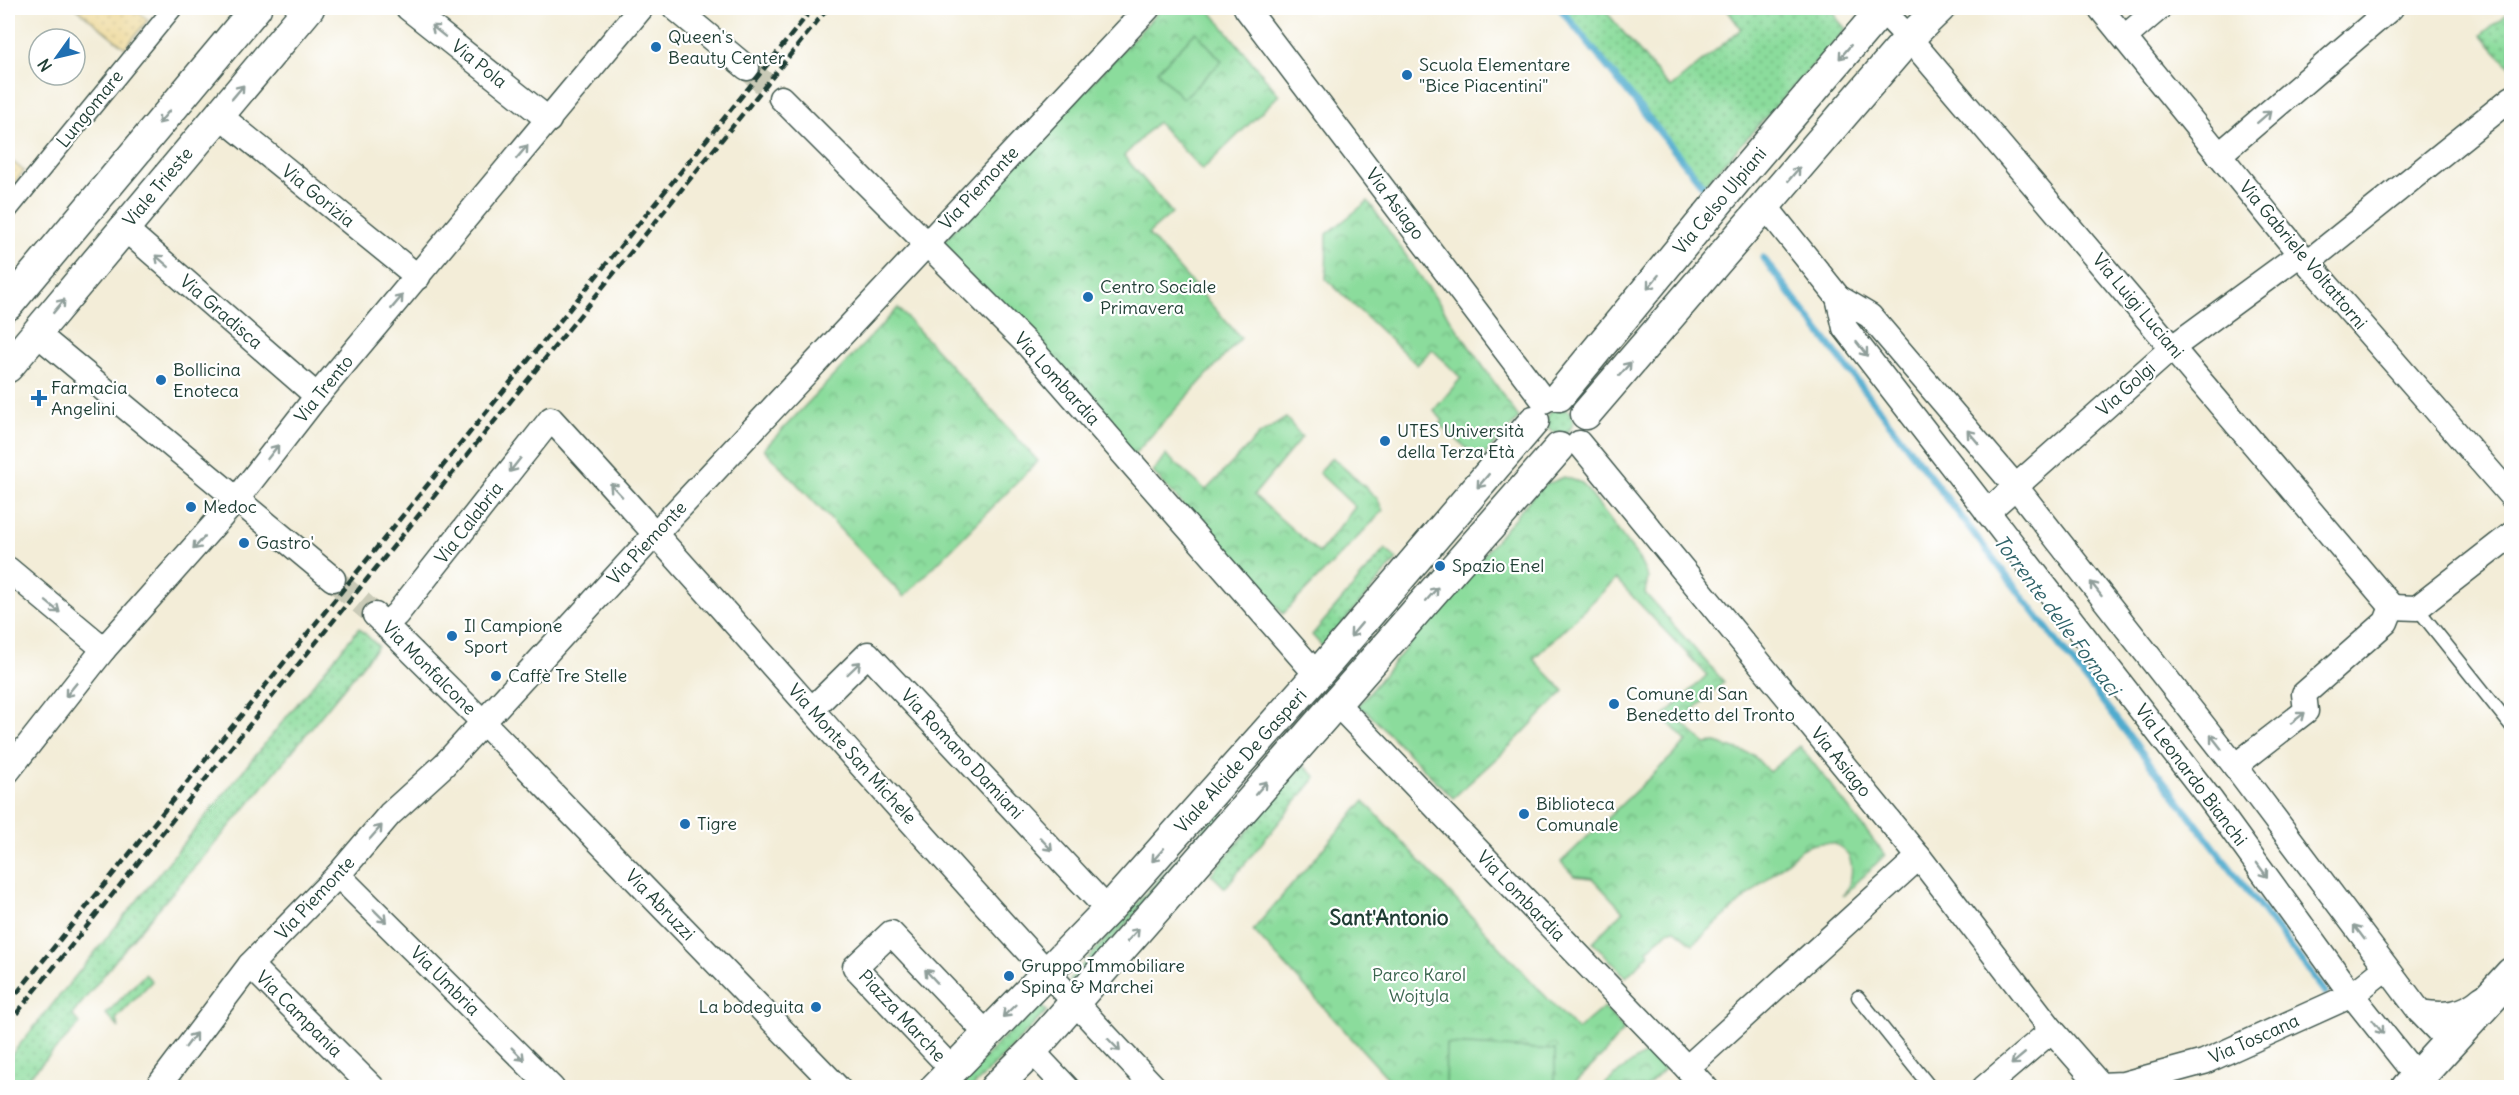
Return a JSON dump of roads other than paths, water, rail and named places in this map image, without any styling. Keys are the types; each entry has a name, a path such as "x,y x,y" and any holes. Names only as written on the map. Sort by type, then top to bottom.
{"main road":[{"path":"2413,1083 2511,974"}],"street":[{"name":"Lungomare","path":"8,210 173,8"},
{"path":"8,305 256,8"},
{"name":"Viale Trieste","path":"8,366 309,8"},
{"name":"Via Pola","path":"408,8 549,120"},
{"name":"Via Trento","path":"8,771 104,649 237,499 317,396 641,8"},
{"path":"675,8 747,68"},
{"name":"Via Piemonte","path":"159,1086 250,966 339,875 390,814 444,765 656,533 1148,8"},
{"name":"Via Asiago","path":"1246,8 1546,406"},
{"name":"Via Celso Ulpiani","path":"1546,406 1882,8"},
{"name":"Via Luigi Luciani","path":"1882,8 2173,347 2392,607"},
{"name":"Via Celso Ulpiani","path":"1586,414 1909,38 1940,8"},
{"name":"Via Gabriele Voltattorni","path":"2100,8 2304,258 2511,497"},
{"path":"2125,37 2159,8"},
{"path":"2219,155 2391,8"},
{"name":"Via Golgi","path":"1987,512 2173,347 2304,258 2511,98"},
{"name":"Via Lombardia","path":"781,99 1029,346 1317,675"},
{"name":"Via Gorizia","path":"219,115 418,277"},
{"name":"Via Leonardo Bianchi","path":"1766,207 1838,297 1870,316 2016,487 2235,766 2420,1012 2449,1042"},
{"name":"Via Gradisca","path":"124,228 317,396"},
{"name":"Via Leonardo Bianchi","path":"1838,297 1845,328 2210,799 2413,1083"},
{"path":"36,333 333,579"},
{"path":"1569,396 1577,400 1586,414 1586,430 1569,445 1543,441 1537,433 1546,406 1569,396"},
{"name":"Viale Alcide De Gasperi","path":"943,1078 1108,910 1317,675 1546,406"},
{"name":"Via Monte San Michele","path":"551,419 656,533 1047,973 1155,1088"},
{"name":"Via Calabria","path":"381,620 397,614 551,419"},
{"name":"Via Asiago","path":"1569,445 1919,857 2052,1030"},
{"name":"Viale Alcide De Gasperi","path":"995,1088 1032,1052 1337,704 1569,445"},
{"path":"2235,766 2306,711 2304,694 2386,622 2392,607 2416,608 2511,534"},
{"path":"8,569 104,649"},
{"name":"Via Monfalcone","path":"381,620 483,722"},
{"name":"Via Romano Damiani","path":"812,709 868,654 1108,910"},
{"name":"Via Lombardia","path":"1337,704 1706,1088"},
{"name":"Via Abruzzi","path":"483,722 838,1088"},
{"path":"1687,1068 1919,857"},
{"name":"Via Umbria","path":"339,875 552,1088"},
{"name":"Piazza Marche","path":"943,1078 855,967 891,933 986,1033"},
{"name":"Via Campania","path":"250,966 373,1088"},
{"path":"2352,995 2386,968"},
{"path":"2420,1012 2444,1016 2474,1005 2511,974"},
{"name":"Via Toscana","path":"2052,1030 2101,1086 2123,1084 2204,1062 2352,995"},
{"path":"1984,1088 2052,1030"},
{"path":"1032,1052 1067,1088"}],"lane":[{"path":"2416,608 2511,727"},
{"path":"1858,997 1930,1088"}],"waterway":[{"name":"Torrente delle Fornaci","path":"1560,8 1703,186"},
{"name":"Torrente delle Fornaci","path":"1763,258 2325,992"}],"tunnel":[{"path":"747,68 781,98"},
{"path":"333,579 375,615"}],"railway":[{"path":"8,1004 813,8"},
{"path":"8,1024 828,8"}],"place":[{"name":"Queen's Beauty Center","path":"656,47"},
{"name":"Scuola Elementare \"Bice Piacentini\"","path":"1407,75"},
{"name":"Centro Sociale Primavera","path":"1088,297"},
{"name":"Bollicina Enoteca","path":"161,380"},
{"name":"Farmacia Angelini","path":"39,398"},
{"name":"UTES Università della Terza Età","path":"1385,441"},
{"name":"Medoc","path":"191,507"},
{"name":"Gastro'","path":"244,543"},
{"name":"Spazio Enel","path":"1440,566"},
{"name":"Il Campione Sport","path":"452,636"},
{"name":"Caffè Tre Stelle","path":"496,676"},
{"name":"Comune di San Benedetto del Tronto","path":"1614,704"},
{"name":"Biblioteca Comunale","path":"1524,814"},
{"name":"Tigre","path":"685,824"},
{"name":"Gruppo Immobiliare Spina & Marchei","path":"1009,976"},
{"name":"La bodeguita","path":"816,1007"}],"district":[{"name":"Sant'Antonio","path":"1389,918"}],"park label":[{"name":"Parco Karol Wojtyla","path":"1419,985"}]}
